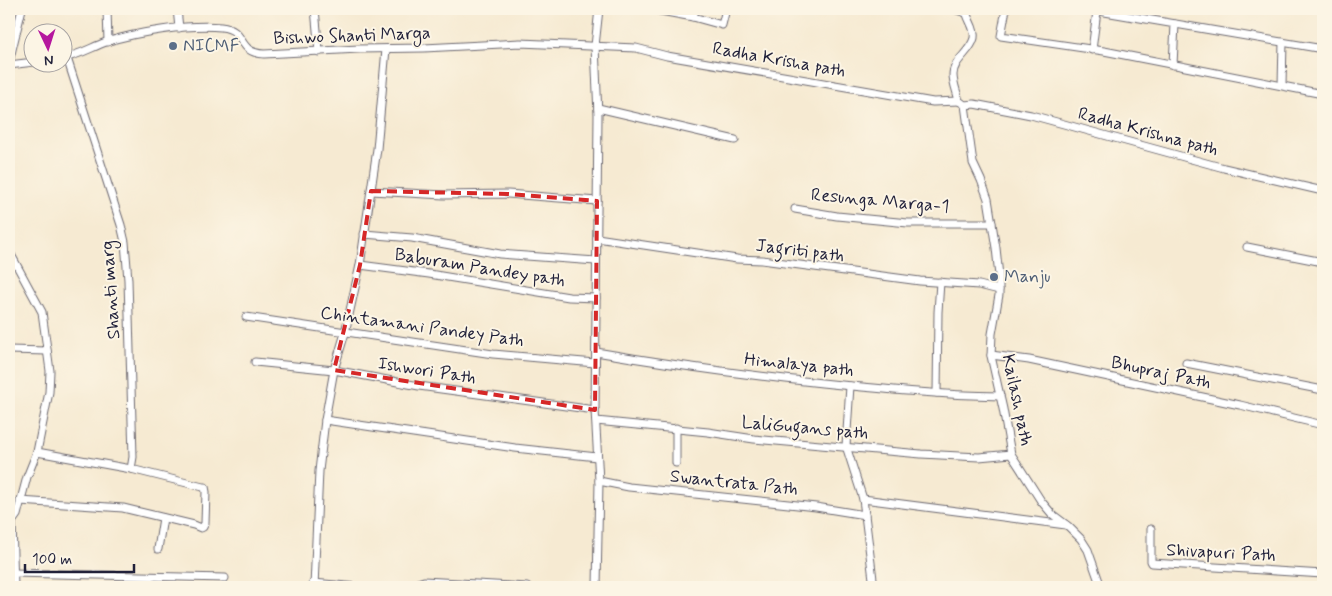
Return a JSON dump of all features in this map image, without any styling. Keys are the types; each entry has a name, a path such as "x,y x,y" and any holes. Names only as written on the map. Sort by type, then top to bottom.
{"street":[{"path":"22,9 9,64 22,63"},
{"path":"107,9 108,42"},
{"path":"178,9 179,28"},
{"path":"315,9 319,52"},
{"path":"597,587 599,481 595,410 595,363 598,108 595,46 599,9"},
{"path":"654,9 722,25 726,9"},
{"path":"693,17 695,9"},
{"path":"954,9 966,11"},
{"path":"1006,9 1001,36 1092,50 1323,94"},
{"path":"1087,9 1323,49"},
{"name":"Kailash path","path":"966,11 974,30 974,38 970,48 952,72 953,80 962,103 973,163 982,180 988,199 992,223 999,290 990,356 1011,454 1041,501 1052,514 1081,539 1088,550 1101,587"},
{"path":"1092,50 1097,11"},
{"path":"1173,65 1175,24"},
{"name":"Bishwo Shanti Marga","path":"72,55 108,42 140,34 179,28 222,28 235,31 246,49 254,54 520,43 595,46"},
{"path":"1282,85 1283,42"},
{"name":"Radha Krisha path","path":"595,46 636,48 667,56 924,100 962,103"},
{"path":"358,587 314,585 319,471 334,370 345,333 360,265 372,191 386,49"},
{"name":"Shanti marg","path":"70,72 125,242 128,280 133,456 131,469"},
{"name":"Radha Krishna path","path":"962,103 1031,116 1224,168 1323,191"},
{"path":"598,108 735,140"},
{"path":"372,191 444,195 508,194 597,201"},
{"name":"Resunga Marga-1","path":"795,208 837,216 908,223 992,223"},
{"path":"364,234 412,238 500,254 596,261"},
{"name":"Jagriti path","path":"597,238 737,258 979,285 999,290"},
{"path":"1247,247 1323,262"},
{"path":"9,251 42,312 50,370 49,392 37,452 17,515 12,522 14,587"},
{"name":"Baburam Pandey path","path":"360,265 429,274 569,297 596,298"},
{"path":"937,393 940,282"},
{"name":"Chintamani Pandey Path","path":"246,317 493,354 595,363"},
{"path":"9,350 47,351"},
{"name":"Himalaya path","path":"596,352 707,370 850,386 1000,396"},
{"name":"Bhupraj Path","path":"990,356 1029,360 1240,405 1323,425"},
{"name":"Ishwori Path","path":"254,362 334,370 419,386 595,410"},
{"path":"1186,363 1323,390"},
{"path":"850,386 846,446 863,499 874,587"},
{"path":"326,420 516,448 597,456"},
{"name":"LaliGugans path","path":"596,421 676,428 754,439 962,456 980,457 1011,454"},
{"path":"676,428 676,463"},
{"path":"20,501 123,508 200,528 205,524 205,488 131,469 37,452"},
{"name":"Swantrata Path","path":"599,481 629,487 865,514"},
{"path":"863,499 1068,526"},
{"path":"158,549 163,518"},
{"name":"Shivapuri Path","path":"1150,529 1152,563 1323,574"},
{"path":"13,573 225,578"},
{"path":"413,587 415,584 424,581 527,587"}],"highlighted area":[{"path":"371,191 508,194 597,201 595,410 334,370 360,265"}],"place":[{"name":"NICMF","path":"173,46"},
{"name":"Manju","path":"994,277"}]}
